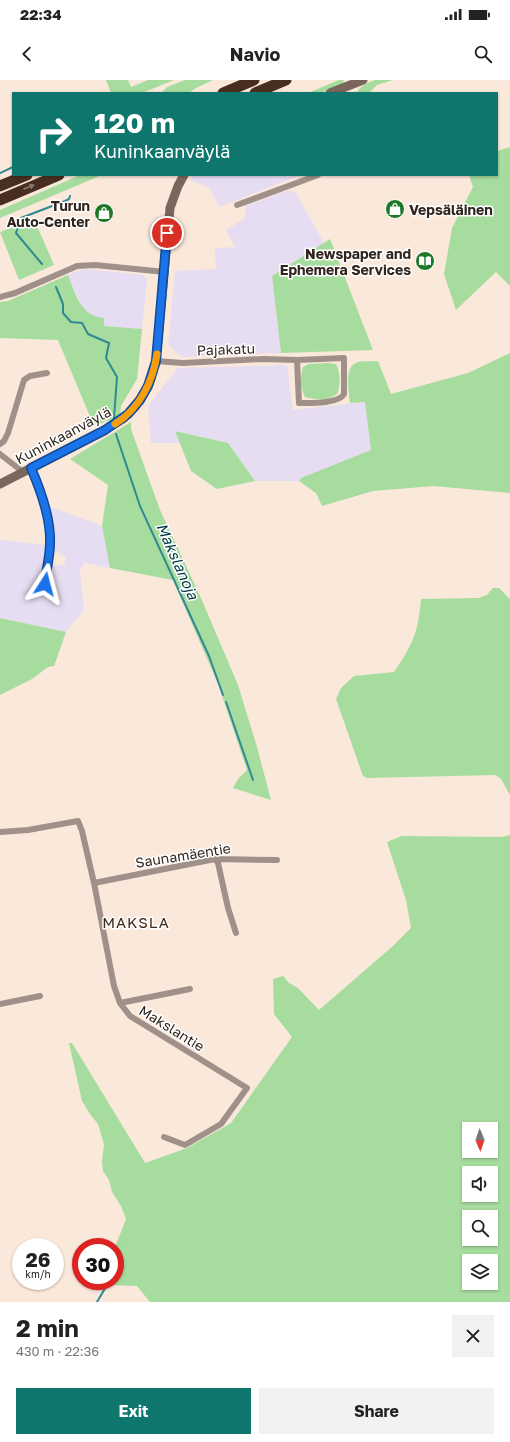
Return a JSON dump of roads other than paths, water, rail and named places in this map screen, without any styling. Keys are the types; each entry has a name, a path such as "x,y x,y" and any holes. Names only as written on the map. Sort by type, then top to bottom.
{"highway":[{"path":"225,92 254,80"},
{"path":"256,92 286,80"},
{"path":"0,186 25,176"},
{"path":"0,200 57,176"}],"street":[{"path":"336,92 348,90 363,80"},
{"name":"Kuninkaanväylä","path":"0,484 105,430 128,414 140,400 148,386 156,361 170,208 183,176"},
{"path":"237,205 315,176"},
{"path":"0,297 15,293 77,266 95,265 164,272"},
{"name":"Pajakatu","path":"156,361 183,362 344,358 343,397 337,400 299,403 297,360"},
{"path":"0,444 8,433 24,380 30,376 47,373"},
{"path":"0,454 27,470 37,482 50,529 50,555 45,584"},
{"name":"Makslantie","path":"0,832 28,830 78,821 82,831 94,883 114,986 120,1003 130,1016 247,1088 222,1124 185,1145 164,1137"},
{"name":"Saunamäentie","path":"94,883 215,859 236,858 277,860"},
{"path":"215,859 218,863 228,908 236,933"},
{"path":"120,1003 190,989"},
{"path":"0,1004 40,996"}],"waterway":[{"name":"Makslanoja","path":"0,173 12,167"},
{"name":"Makslanoja","path":"42,264 16,233 21,218 65,201 69,199 70,196"},
{"name":"Makslanoja","path":"56,287 63,304 63,313 71,322 82,323 88,334 109,343 106,358 117,377 114,418"},
{"name":"Makslanoja","path":"116,434 140,506 209,656 223,695"},
{"name":"Makslanoja","path":"226,702 253,780"},
{"path":"97,1302 104,1290"}],"place":[{"name":"Vepsäläinen","path":"395,209"},
{"name":"Turun Auto-Center","path":"104,213"},
{"name":"Newspaper and Ephemera Services","path":"425,261"}],"district":[{"name":"MAKSLA","path":"136,922"}]}
